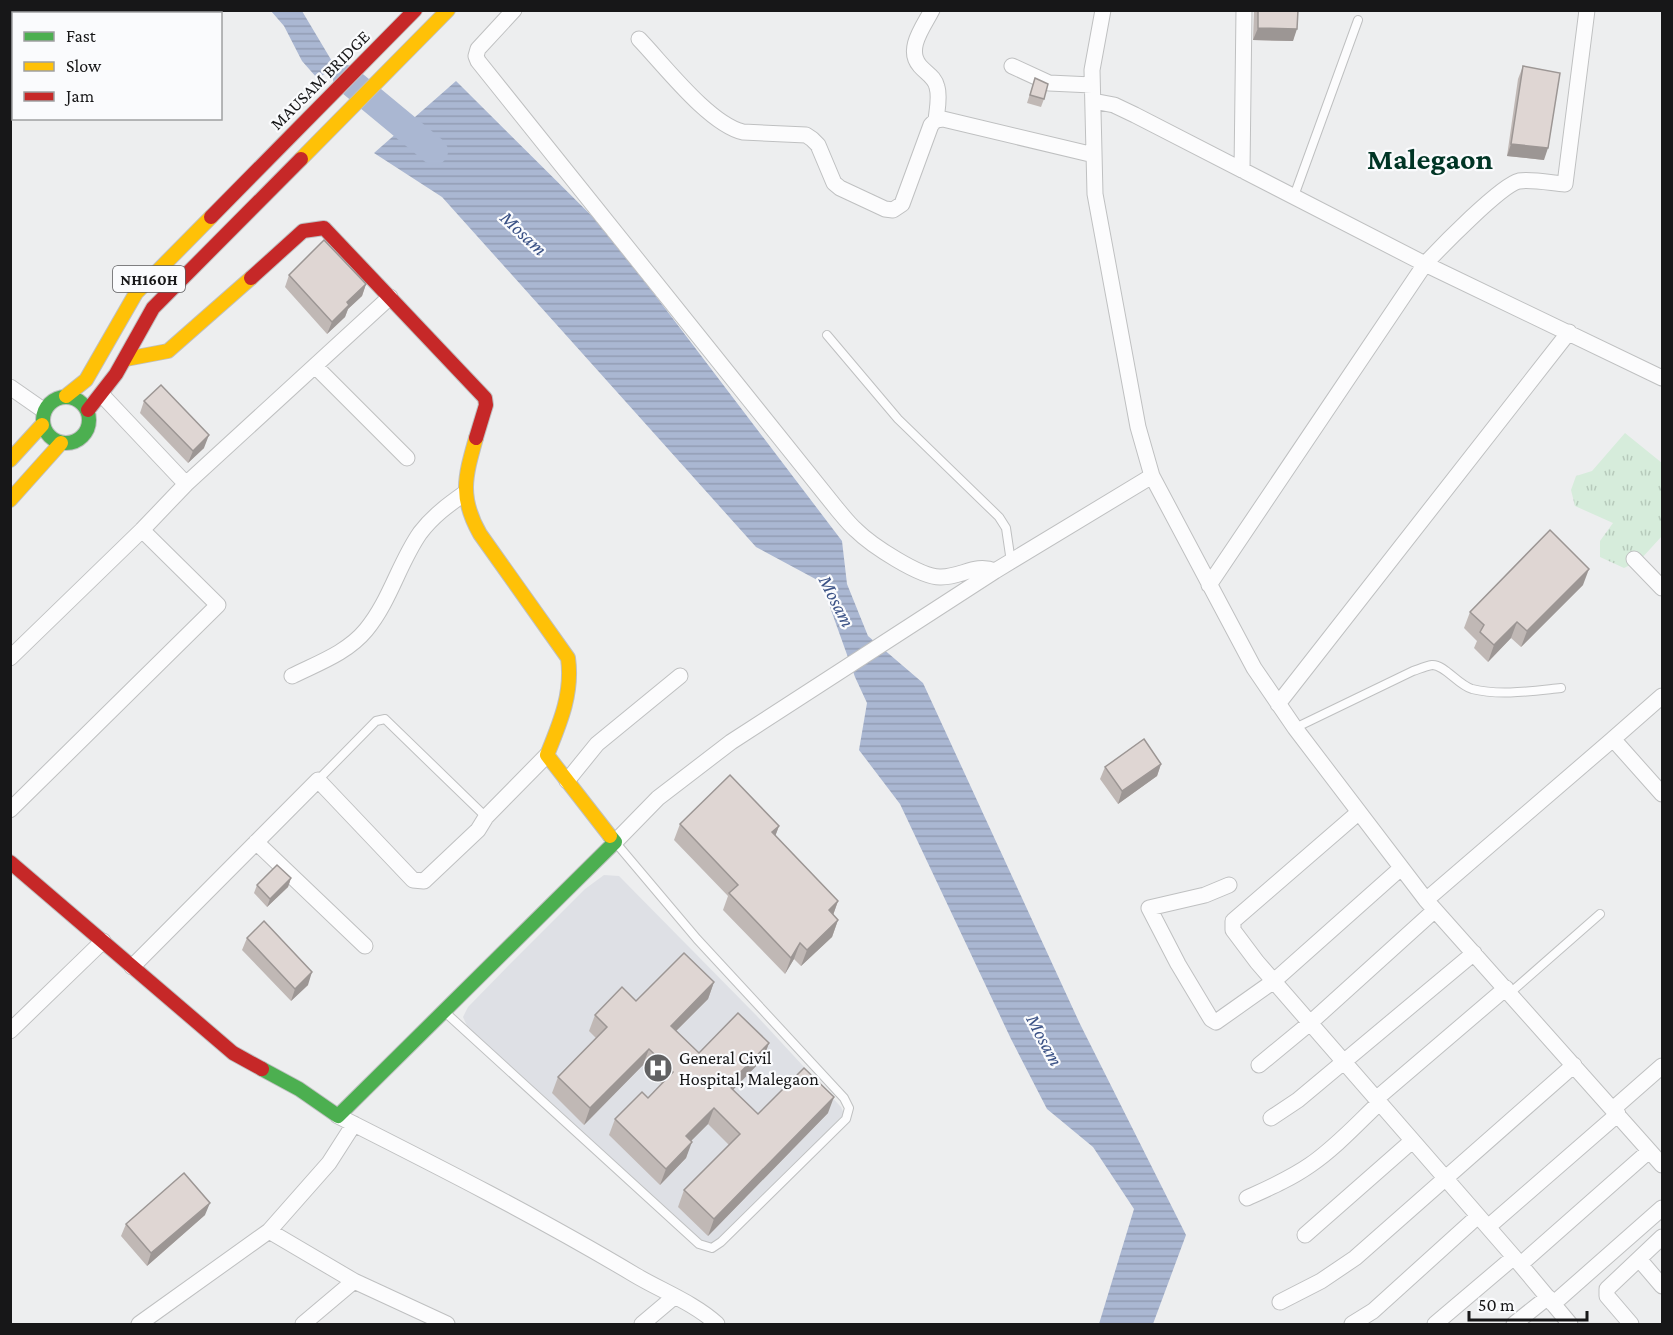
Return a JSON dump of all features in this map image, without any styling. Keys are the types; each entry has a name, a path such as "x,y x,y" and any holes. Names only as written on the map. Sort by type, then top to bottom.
{"main road":[{"name":"MAUSAM BRIDGE","path":"66,396 86,380 136,293 415,10"},
{"name":"NH160H","path":"10,500 61,443 74,442 84,435 89,423 88,410 102,395 126,359 153,308 448,10"},
{"path":"10,862 232,1053 299,1089 338,1116 615,842 547,756 570,691 571,671 568,658 480,534 470,515 465,493 486,405 485,398 324,228 303,231 168,351 126,359"},
{"name":"NH160H","path":"10,460 43,418 53,400 66,396"},
{"path":"66,396 80,400 88,410"},
{"path":"43,418 50,438 61,443"}],"street":[{"path":"514,10 478,49 476,56 478,61 837,510 855,530 873,544 923,574 939,578 982,567 995,572"},
{"path":"932,10 913,48 915,58 920,66 930,74 938,89 936,120"},
{"path":"1103,10 1092,70 1097,206 1138,427 1152,476 1254,668 1295,728 1430,905 1662,1165"},
{"path":"1242,170 1244,10"},
{"path":"1209,585 1425,264 1445,242 1503,189 1518,181 1565,184 1587,10"},
{"path":"639,39 702,105 729,127 743,132 806,135 818,145 834,183 885,209 893,210 902,204 931,124 936,120 943,119 1094,155"},
{"path":"1012,66 1049,83 1092,85"},
{"path":"1093,101 1114,105 1425,264 1662,378"},
{"path":"10,658 186,484 390,297"},
{"path":"1278,704 1569,332"},
{"path":"315,366 407,458"},
{"path":"10,387 43,418"},
{"path":"102,395 186,484"},
{"path":"615,842 658,798 731,742 979,582 1152,476"},
{"path":"292,676 344,650 365,631 375,617 419,534 434,517 465,493"},
{"path":"10,810 218,605 142,530"},
{"path":"1634,559 1662,588"},
{"path":"567,781 597,744 680,676"},
{"path":"1258,1065 1310,1023 1430,905 1662,696"},
{"path":"1613,740 1662,794"},
{"path":"132,967 318,780 413,880 420,882 424,881 478,830 486,817 547,756"},
{"path":"1359,812 1233,921 1233,930 1310,1023 1517,1260 1551,1301 1564,1323"},
{"path":"256,842 365,946"},
{"path":"1229,885 1205,895 1151,906 1149,910 1178,964 1213,1021 1216,1022 1274,981 1401,868"},
{"path":"10,1031 103,941"},
{"path":"1271,1119 1298,1100 1474,953"},
{"path":"1247,1198 1287,1180 1331,1149 1378,1101 1508,990"},
{"path":"1280,1302 1321,1281 1355,1258 1574,1065"},
{"path":"1352,1324 1373,1311 1616,1112 1662,1066"},
{"path":"338,1116 562,1231 717,1324"},
{"path":"140,1324 269,1231 329,1163 354,1124"},
{"path":"1305,1235 1412,1141"},
{"path":"1436,1324 1649,1150"},
{"path":"1514,1324 1551,1301 1662,1208"},
{"path":"269,1231 354,1281 447,1324"},
{"path":"1631,1324 1606,1296 1606,1292 1662,1237"},
{"path":"1639,1259 1662,1286"},
{"path":"303,1324 354,1281"},
{"path":"642,1324 674,1298"}],"lane":[{"path":"1294,196 1358,20"},
{"path":"827,335 897,419 999,517 1006,528 1011,562"},
{"path":"1295,728 1413,671 1431,665 1442,668 1462,685 1472,689 1512,692 1561,688"},
{"path":"318,780 376,721 385,718 486,817"},
{"path":"443,1011 699,1244 712,1248 722,1242 846,1119 849,1108 844,1098 697,939 615,842"},
{"path":"1508,990 1600,914"}],"shaded area":[{"name":"General Civil Hospital, Malegaon","path":"604,875 619,876 756,1015 841,1107 844,1114 712,1245 702,1243 525,1082 468,1028 463,1017 468,1007 512,962 585,889"}],"green space":[{"path":"1625,433 1662,463 1662,536 1640,560 1624,568 1600,557 1600,541 1613,523 1575,506 1571,490 1576,476 1592,471"}],"water":[{"path":"271,11 302,11 336,68 317,78 302,61 284,26"},
{"path":"456,81 604,228 842,541 847,584 868,636 923,683 1080,1024 1186,1235 1153,1324 1099,1324 1134,1209 1093,1147 1047,1109 1011,1039 900,804 859,750 867,703 855,677 821,582 756,547 442,197 374,153"}],"building":[{"path":"1258,10 1298,10 1297,29 1258,28"},
{"path":"1523,66 1560,73 1548,148 1511,144"},
{"path":"1035,78 1048,84 1044,99 1030,95"},
{"path":"324,240 366,284 347,302 349,305 332,322 289,275"},
{"path":"161,385 209,435 193,451 144,401"},
{"path":"1550,530 1589,569 1527,631 1517,622 1494,645 1480,632 1484,625 1470,612"},
{"path":"1144,739 1161,764 1122,791 1105,767"},
{"path":"730,775 779,826 772,832 838,901 829,910 838,920 807,950 800,943 791,958 729,893 738,885 680,824"},
{"path":"277,865 291,878 270,899 257,885"},
{"path":"264,921 312,972 295,989 247,938"},
{"path":"684,953 714,982 671,1026 699,1053 738,1013 769,1043 728,1085 758,1114 804,1068 834,1097 714,1219 684,1190 740,1134 714,1108 686,1136 692,1142 666,1169 615,1119 642,1092 648,1098 673,1072 649,1049 590,1108 558,1077 607,1027 595,1015 622,987 636,1001"},
{"path":"184,1173 210,1203 151,1253 126,1224"}],"waterway":[{"name":"Mosam","path":"347,79 434,151"}],"traffic: fast":[{"path":"66,397 75,398 83,403 88,411 89,420 88,429 83,437 75,442 66,443 57,442 49,437 44,429 43,420 44,411 49,403 57,398 66,397"},
{"path":"262,1069 299,1089 338,1116 615,842 610,836"}],"traffic: slow":[{"path":"301,159 448,10"},
{"path":"66,396 86,380 136,293 211,217"},
{"path":"126,359 168,351 251,278"},
{"path":"10,460 42,425"},
{"path":"476,438 466,487 473,521 568,658 567,696 547,755 610,836"},
{"path":"10,500 61,443"}],"traffic: jam":[{"path":"211,217 415,10"},
{"path":"88,410 116,374 153,308 301,159"},
{"path":"251,278 303,231 324,228 485,398 486,405 476,438"},
{"path":"10,862 233,1053 262,1069"}],"place":[{"name":"General Civil Hospital, Malegaon","path":"658,1068"}],"district":[{"name":"Malegaon","path":"1430,159"}]}
